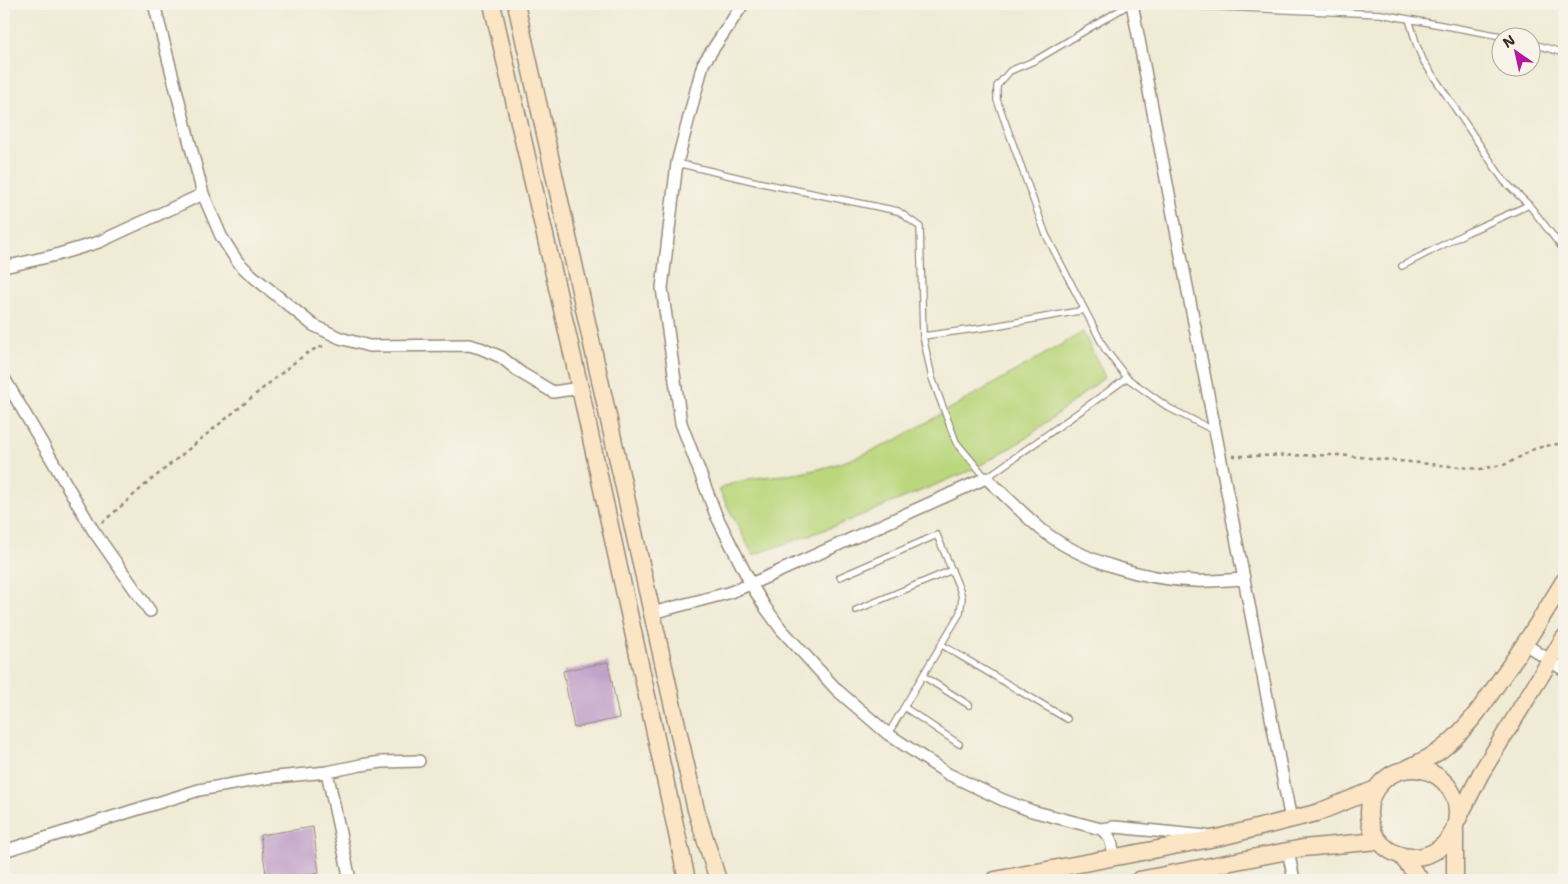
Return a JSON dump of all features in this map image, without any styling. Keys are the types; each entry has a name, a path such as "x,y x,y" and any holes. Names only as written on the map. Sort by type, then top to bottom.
{"street":[{"path":"154,4 202,194 221,236 237,261 249,273 313,325 340,338 369,346 469,345 501,357 521,373 553,392 580,388"},
{"path":"492,4 580,388 687,880"},
{"path":"516,4 696,810 716,874 726,880"},
{"path":"743,4 703,64 677,163 662,288 681,423 716,515 751,584 781,629 816,670 888,734 948,774 1003,800 1032,811 1101,829 1115,827 1220,837"},
{"path":"1131,4 1291,820"},
{"path":"4,267 56,255 99,242 202,194"},
{"path":"4,378 93,530 150,611"},
{"path":"652,613 728,593 751,584 986,478 1043,531 1062,543 1102,562 1148,576 1172,580 1244,579"},
{"path":"995,880 1220,837 1291,820 1336,806 1376,789 1389,776 1433,756 1454,739 1484,704 1525,644 1564,581"},
{"path":"1376,789 1369,806 1369,816 1370,825 1378,841 1385,848 1402,856 1420,857 1437,851 1444,845 1456,825 1481,773 1564,638"},
{"path":"1525,644 1564,670"},
{"path":"4,851 199,790 267,778 327,772 382,762 419,761"},
{"path":"1398,772 1416,769 1425,771 1442,779 1453,793 1456,802 1454,880"},
{"path":"327,772 350,880"},
{"path":"1101,829 1112,845 1112,857"},
{"path":"1139,880 1288,851 1332,844 1378,841"},
{"path":"1288,851 1294,880"},
{"path":"1402,856 1421,880"}],"lane":[{"path":"1131,4 1036,60 1010,71 997,86 997,100 1046,235 1105,349 1127,378 1169,408 1215,431"},
{"path":"1152,4 1381,14 1490,34"},
{"path":"1408,19 1420,53 1429,69 1508,187 1529,205 1564,250"},
{"path":"1540,46 1564,53"},
{"path":"677,163 757,182 898,211 920,227 923,336 932,378 956,442 986,478 1127,378"},
{"path":"1402,266 1468,232 1529,205"},
{"path":"923,336 989,327 1085,310"},
{"path":"840,577 937,535 960,590 962,606 960,613 888,734"},
{"path":"856,610 952,570"},
{"path":"942,644 1067,719"},
{"path":"923,676 968,705"},
{"path":"904,707 959,744"}],"path":[{"path":"93,530 295,362 310,351 340,338"},
{"path":"1220,456 1339,456 1480,469 1507,464 1534,449 1564,443"}],"green space":[{"path":"1083,332 1105,377 1025,439 974,469 838,525 753,555 719,490 739,481 817,469 840,463 874,450 896,440"}],"building":[{"path":"608,662 619,718 574,728 563,671"},
{"path":"313,827 319,873 267,880 260,835"}]}
